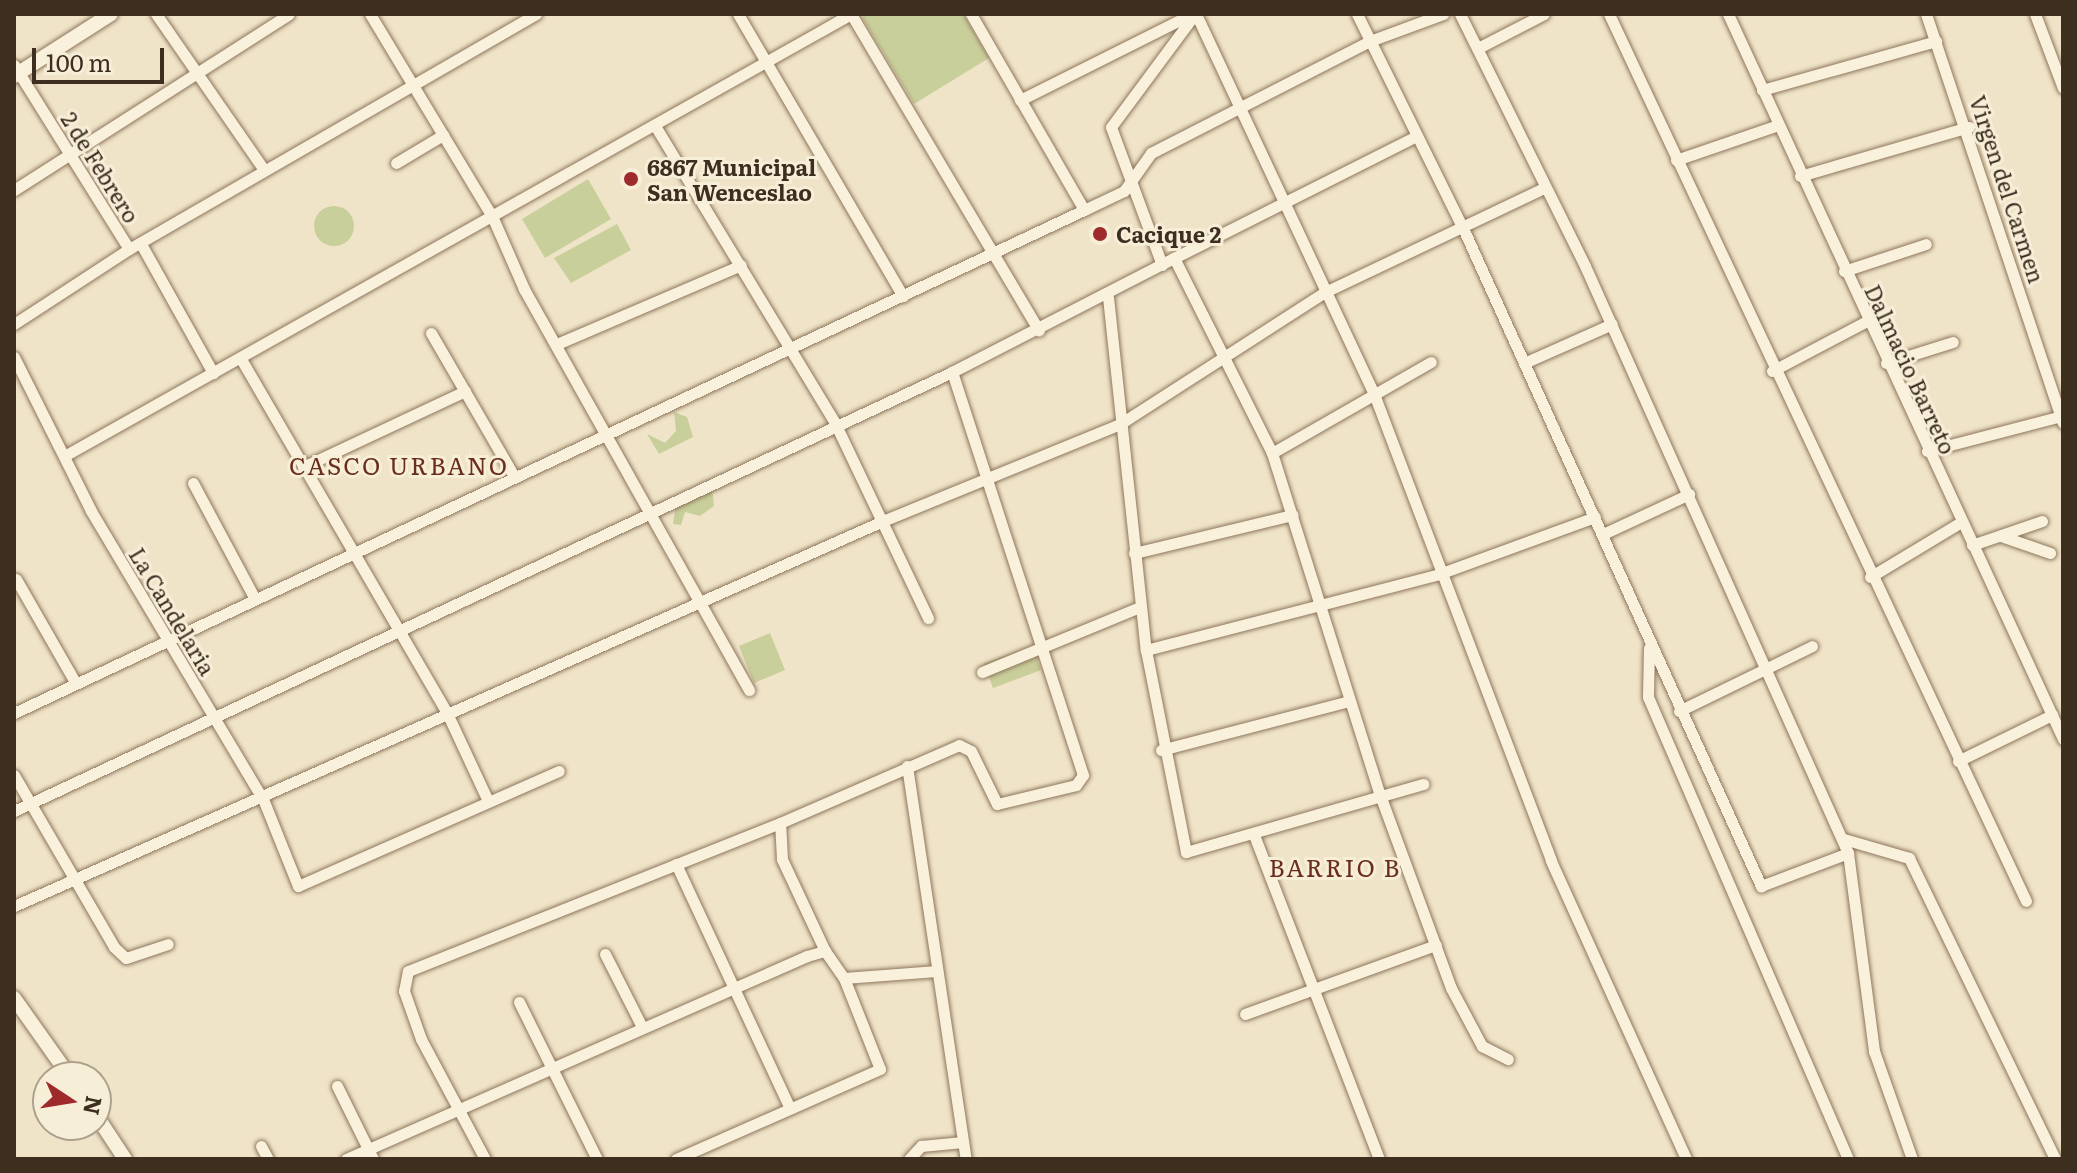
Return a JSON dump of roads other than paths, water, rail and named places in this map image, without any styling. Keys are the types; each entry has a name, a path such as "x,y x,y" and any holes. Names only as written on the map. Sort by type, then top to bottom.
{"main road":[{"path":"16,71 111,14"},
{"path":"14,998 59,1061"},
{"path":"112,1139 125,1159"}],"street":[{"path":"156,14 264,170"},
{"path":"14,190 289,14"},
{"path":"370,14 492,216 557,344 653,511 749,690"},
{"path":"14,324 135,246 536,14"},
{"path":"738,14 903,296"},
{"path":"66,455 492,216 657,129 851,14 996,252 1039,330"},
{"path":"971,14 1084,210"},
{"path":"1020,100 1195,14"},
{"path":"1195,14 1374,394 1439,574 1551,861 1686,1159"},
{"path":"1162,265 1130,177 1113,118 1195,14"},
{"path":"1357,14 1415,137 1462,226 1603,534 1649,648 1761,886 1848,853"},
{"path":"14,713 165,638 355,555 514,476 795,351 1124,191 1130,177 1151,153 1370,41 1443,14"},
{"path":"1460,14 1612,324 1844,839 1874,1051 1912,1159"},
{"path":"1478,48 1544,14"},
{"path":"1609,14 1772,371 2026,901"},
{"name":"Dalmacio Barreto","path":"1728,14 1886,363 2063,739"},
{"name":"Virgen del Carmen","path":"1926,14 1969,127 2062,419"},
{"path":"2035,14 2063,88"},
{"path":"1762,90 1936,41"},
{"name":"2 de Febrero","path":"16,71 135,246 213,373"},
{"path":"1676,160 1778,125"},
{"path":"1800,176 1969,127"},
{"path":"657,129 795,351 885,520 928,618"},
{"path":"396,163 443,135"},
{"path":"14,811 211,714 1108,297 1174,258 1283,201 1415,137"},
{"path":"14,906 263,799 447,713 885,520 989,481 1120,424 1325,292 1544,188"},
{"path":"1844,271 1926,244"},
{"path":"1174,258 1272,453 1380,795 1436,945 1476,1037 1488,1053 1508,1059"},
{"path":"557,344 741,265"},
{"path":"1108,297 1146,650 1161,750 1186,852 1254,835 1423,784"},
{"path":"1772,371 1867,321"},
{"path":"1524,363 1612,324"},
{"path":"431,333 514,476"},
{"path":"1886,363 1953,342"},
{"name":"La Candelaria","path":"14,357 165,638 263,799 298,886 488,801"},
{"path":"241,359 447,713 488,801 559,771"},
{"path":"1272,453 1431,362"},
{"path":"485,1159 462,1110 421,1039 404,991 408,971 780,823 907,766 966,747 991,798 1003,805 1076,785 1084,771 952,372"},
{"path":"303,467 465,391"},
{"path":"1927,451 2062,419"},
{"path":"193,483 255,599"},
{"path":"1603,534 1689,494"},
{"path":"1134,553 1292,515"},
{"path":"1146,650 1439,574 1595,517"},
{"path":"1972,545 2042,521"},
{"path":"1870,577 1961,522"},
{"path":"2000,536 2050,553"},
{"path":"16,579 75,682"},
{"path":"982,672 1140,607"},
{"path":"1679,711 1812,646"},
{"path":"1649,648 1648,697 1848,1159"},
{"path":"1161,750 1349,701"},
{"path":"1958,761 2052,715"},
{"path":"907,766 966,1159"},
{"path":"14,775 70,882 126,958 168,944"},
{"path":"676,1159 880,1069 844,978 825,951 782,859 780,823"},
{"path":"1254,835 1379,1159"},
{"path":"1844,839 1909,858 2055,1159"},
{"path":"676,864 736,985 790,1108"},
{"path":"1245,1014 1436,945"},
{"path":"346,1159 371,1154 642,1027 736,985 825,951"},
{"path":"605,954 642,1027"},
{"path":"844,978 937,971"},
{"path":"519,1002 554,1067 597,1159"},
{"path":"337,1086 371,1154"},
{"path":"909,1159 921,1146 963,1142"},
{"path":"261,1146 268,1159"}],"place":[{"name":"6867 Municipal San Wenceslao","path":"631,179"},
{"name":"Cacique 2","path":"1100,234"}],"district":[{"name":"CASCO URBANO","path":"399,465"},
{"name":"BARRIO B","path":"1335,867"}]}
